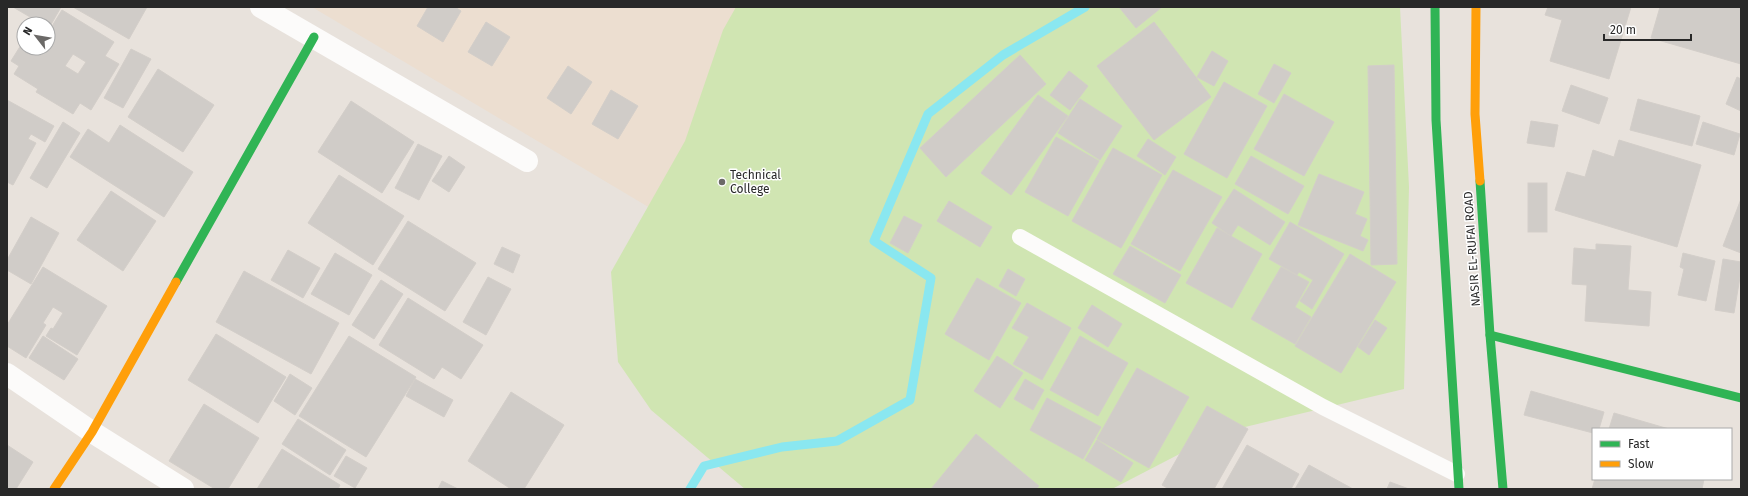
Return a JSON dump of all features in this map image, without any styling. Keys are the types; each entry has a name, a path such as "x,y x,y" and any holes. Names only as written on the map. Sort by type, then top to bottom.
{"main road":[{"path":"1435,7 1436,120 1458,482"},
{"name":"NASIR EL-RUFAI ROAD","path":"1476,7 1475,114 1502,489"},
{"path":"54,489 92,432 314,37"},
{"path":"1490,335 1741,398"}],"street":[{"path":"261,7 526,161"},
{"path":"7,374 92,432 183,489"}],"lane":[{"path":"1020,237 1458,482"}],"shaded area":[{"name":"Technical College","path":"312,7 956,7 815,306"}],"green space":[{"path":"736,7 1400,7 1409,187 1404,389 1220,433 1112,489 745,489 651,410 618,362 611,272 685,141 723,30"}],"building":[{"path":"13,7 61,7 56,16 28,16"},
{"path":"73,7 147,7 129,39"},
{"path":"428,7 455,7 461,11 443,42 417,26"},
{"path":"1119,7 1162,7 1136,28"},
{"path":"1548,7 1631,7 1609,79 1550,61 1562,20 1545,15"},
{"path":"1660,7 1741,7 1741,64 1651,38"},
{"path":"62,10 114,42 105,56 119,64 91,110 80,103 73,114 36,92 38,89 14,74 19,66 11,61 16,53 16,56 56,56 56,20","holes":["73,54 86,62 78,74 65,66"]},
{"path":"486,22 510,37 492,66 468,52"},
{"path":"1154,22 1211,97 1154,140 1097,66"},
{"path":"131,49 151,59 123,108 104,98"},
{"path":"1212,51 1228,61 1214,86 1197,77"},
{"path":"1020,55 1046,84 946,177 920,148"},
{"path":"1274,64 1291,73 1274,103 1258,94"},
{"path":"1394,65 1397,264 1371,265 1368,66"},
{"path":"568,66 592,82 571,114 547,98"},
{"path":"158,69 214,105 183,152 128,117"},
{"path":"1069,71 1088,86 1070,110 1050,95"},
{"path":"1737,77 1741,79 1741,111 1726,104"},
{"path":"1224,82 1267,106 1227,178 1184,154"},
{"path":"1571,85 1608,98 1599,124 1562,111"},
{"path":"611,90 638,106 618,139 592,124"},
{"path":"1284,94 1334,122 1304,176 1254,149"},
{"path":"1038,95 1068,116 1011,195 981,173"},
{"path":"1080,99 1122,126 1100,160 1058,133"},
{"path":"1638,99 1700,116 1692,146 1630,130"},
{"path":"7,100 54,126 45,142 31,134 28,139 36,143 13,185 7,182"},
{"path":"351,101 414,142 382,193 318,152"},
{"path":"1531,121 1558,125 1554,147 1527,143"},
{"path":"63,122 80,133 47,188 30,178"},
{"path":"1703,122 1740,134 1734,155 1696,144"},
{"path":"120,125 193,172 164,217 70,157 88,129 109,143"},
{"path":"1056,137 1099,161 1068,216 1025,192"},
{"path":"1148,139 1176,157 1165,175 1137,156"},
{"path":"1619,140 1701,165 1677,247 1555,210 1567,172 1585,177 1593,150 1614,157"},
{"path":"418,144 442,156 419,200 395,188"},
{"path":"1113,148 1162,175 1121,248 1072,221"},
{"path":"449,156 465,167 449,192 432,181"},
{"path":"1251,156 1304,186 1288,214 1235,184"},
{"path":"1173,170 1222,197 1180,271 1131,244"},
{"path":"1319,174 1364,192 1355,214 1367,219 1360,236 1368,240 1363,251 1298,225"},
{"path":"339,175 404,216 373,265 308,223"},
{"path":"1528,183 1547,183 1547,232 1528,232"},
{"path":"1234,189 1285,222 1270,245 1238,225 1231,236 1212,223"},
{"path":"111,191 156,221 123,271 77,240"},
{"path":"1741,199 1741,253 1723,246"},
{"path":"949,201 992,227 980,247 937,221"},
{"path":"904,216 922,225 908,253 890,243"},
{"path":"31,217 59,233 31,284 7,270 7,260"},
{"path":"408,221 476,263 445,311 378,269"},
{"path":"1290,222 1344,254 1312,309 1300,301 1313,280 1299,272 1297,275 1269,259"},
{"path":"1217,228 1262,254 1232,308 1186,283"},
{"path":"1596,244 1631,246 1628,290 1651,292 1649,326 1585,321 1587,285 1572,284 1574,248 1596,250"},
{"path":"1130,246 1181,275 1165,303 1113,274"},
{"path":"502,247 520,255 513,273 494,264"},
{"path":"288,250 320,268 303,298 271,280"},
{"path":"335,253 372,275 349,315 311,294"},
{"path":"1683,253 1715,261 1706,301 1678,295 1684,269 1680,267"},
{"path":"1350,254 1396,282 1341,373 1295,346"},
{"path":"1723,259 1741,262 1741,271 1734,313 1715,310"},
{"path":"43,267 107,306 77,355 46,336 51,328 53,329 63,313 53,307 43,323 46,325 26,358 7,346 7,325"},
{"path":"1281,267 1309,282 1295,307 1311,317 1295,344 1251,319"},
{"path":"1008,269 1025,279 1016,296 999,286"},
{"path":"244,271 339,323 311,374 216,322"},
{"path":"488,277 511,289 486,335 463,322"},
{"path":"977,278 1021,303 989,360 945,334"},
{"path":"381,280 403,294 374,339 352,325"},
{"path":"408,298 483,345 461,379 442,367 434,379 379,345"},
{"path":"1027,303 1071,328 1042,380 1013,364 1029,337 1012,328"},
{"path":"1092,305 1122,324 1108,347 1078,328"},
{"path":"1375,320 1387,328 1369,355 1358,347"},
{"path":"216,334 286,377 258,423 188,380"},
{"path":"43,336 78,359 64,380 29,358"},
{"path":"349,336 416,377 366,457 299,416"},
{"path":"1080,336 1128,363 1098,416 1050,390"},
{"path":"997,356 1023,373 1000,408 974,391"},
{"path":"1137,368 1189,397 1149,468 1097,439"},
{"path":"290,374 312,388 295,415 274,401"},
{"path":"415,379 453,400 444,417 406,396"},
{"path":"1025,379 1044,390 1033,410 1014,399"},
{"path":"1531,391 1604,412 1599,428 1592,428 1592,433 1524,415"},
{"path":"511,392 564,425 524,489 511,489 468,461"},
{"path":"1047,398 1101,427 1083,459 1030,430"},
{"path":"204,404 259,438 228,489 215,489 169,461"},
{"path":"1207,406 1248,429 1214,489 1169,489 1162,485"},
{"path":"1614,413 1666,428 1609,428"},
{"path":"298,419 346,450 330,475 282,444"},
{"path":"976,434 1039,486 1036,489 931,489"},
{"path":"1097,440 1133,463 1121,482 1085,460"},
{"path":"7,445 33,462 16,489 7,489"},
{"path":"1247,445 1299,474 1291,489 1222,489"},
{"path":"282,449 340,485 338,489 257,489"},
{"path":"346,456 367,468 355,488 334,476"},
{"path":"1309,465 1353,489 1295,489"},
{"path":"1595,480 1704,480 1702,489 1592,489"},
{"path":"442,481 458,489 438,489"},
{"path":"1390,482 1409,489 1387,489"}],"waterway":[{"path":"690,489 704,466 782,447 837,441 910,400 931,278 874,241 928,114 1003,55 1085,7"}],"traffic: fast":[{"path":"1435,7 1436,120 1459,489"},
{"path":"176,282 314,37"},
{"path":"1480,181 1490,335 1503,489"},
{"path":"1490,335 1741,398"}],"traffic: slow":[{"path":"1476,7 1475,114 1480,181"},
{"path":"54,489 92,432 176,282"}],"place":[{"name":"Technical College","path":"722,182"}]}
